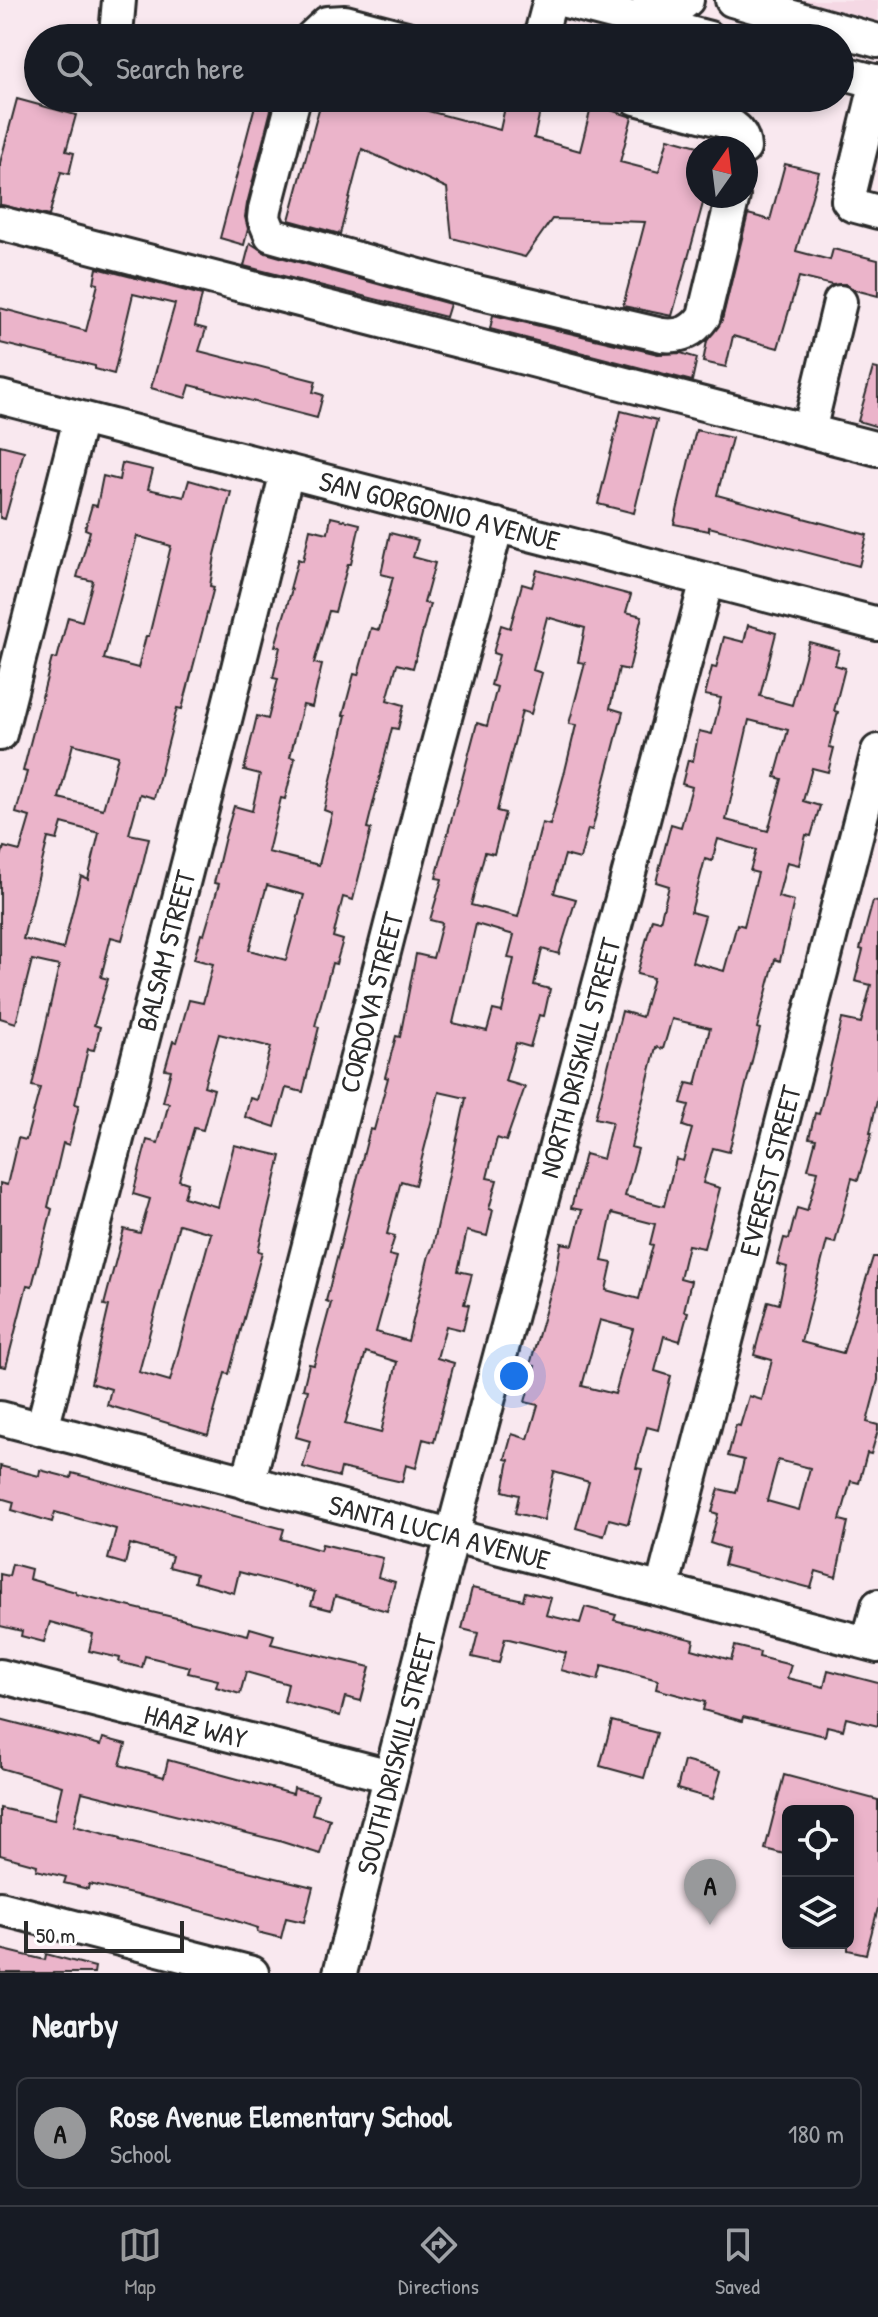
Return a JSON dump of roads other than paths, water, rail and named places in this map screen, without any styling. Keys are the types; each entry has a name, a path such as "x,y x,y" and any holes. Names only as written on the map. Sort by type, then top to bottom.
{"street":[{"path":"544,24 550,0"},
{"path":"562,0 655,24"},
{"path":"649,0 682,4 687,0"},
{"path":"732,0 817,24"},
{"path":"326,24 353,24"},
{"path":"854,34 878,41"},
{"path":"854,76 877,82 848,200 852,205 878,212"},
{"path":"290,112 265,209 264,218 271,235 477,292 662,335 684,334 696,327 704,316 730,208"},
{"path":"690,112 724,121 737,128 742,136"},
{"path":"0,223 878,449"},
{"path":"464,342 477,292"},
{"path":"809,431 840,302"},
{"name":"SAN GORGONIO AVENUE","path":"0,397 878,624"},
{"path":"0,734 80,419"},
{"name":"BALSAM STREET","path":"42,1429 287,472"},
{"name":"CORDOVA STREET","path":"248,1483 426,788 497,525"},
{"name":"NORTH DRISKILL STREET","path":"452,1536 707,580"},
{"name":"EVEREST STREET","path":"662,1589 878,751"},
{"name":"SANTA LUCIA AVENUE","path":"0,1418 873,1644"},
{"name":"SOUTH DRISKILL STREET","path":"340,1973 452,1536"},
{"path":"873,1644 878,1606"},
{"name":"HAAZ WAY","path":"0,1676 390,1776"},
{"path":"0,1908 252,1973"}],"place":[{"name":"Rose Avenue Elementary School","path":"710,1925"}]}
